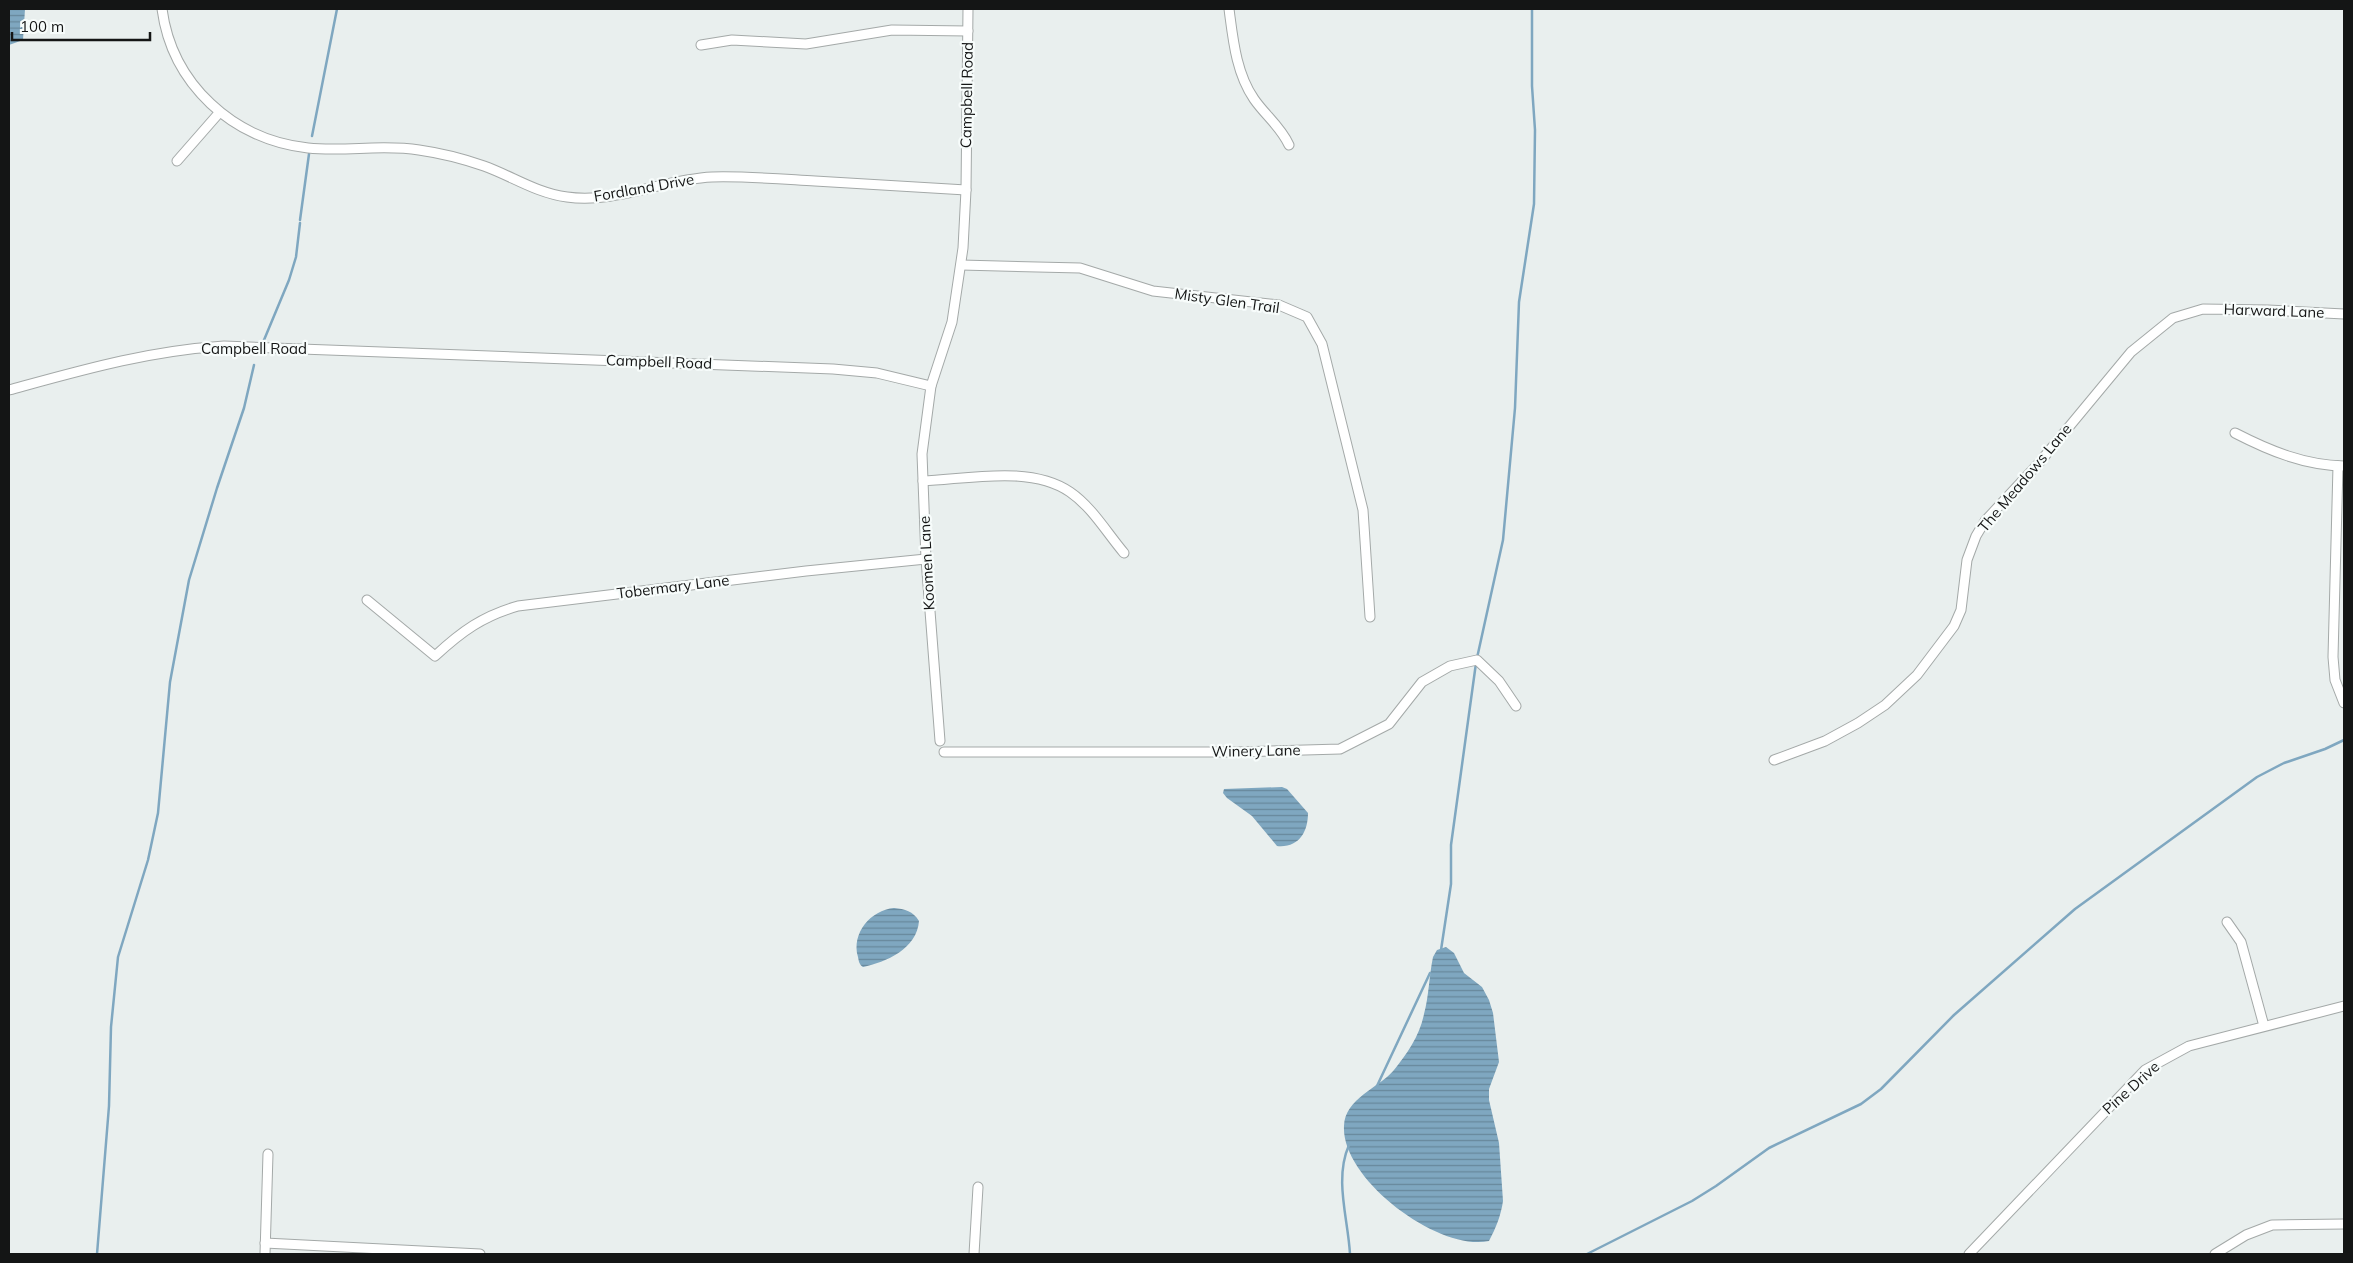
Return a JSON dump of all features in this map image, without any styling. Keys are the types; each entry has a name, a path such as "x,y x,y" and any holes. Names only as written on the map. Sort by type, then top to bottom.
{"street":[{"name":"Fordland Drive","path":"162,9 169,43 191,84 219,113 256,134 293,146 329,149 386,148 418,150 484,166 532,188 569,197 605,197 671,182 717,177 966,190"},
{"name":"Campbell Road","path":"9,390 137,356 224,346 833,368 877,373 931,386 952,322 961,265 966,190 968,9"},
{"path":"1229,9 1235,48 1245,83 1262,110 1281,130 1289,145"},
{"path":"701,45 732,40 806,44 892,30 968,31"},
{"path":"176,161 219,113"},
{"name":"Misty Glen Trail","path":"961,265 1080,268 1153,291 1279,305 1308,317 1322,344 1363,510 1370,616"},
{"name":"Harward Lane","path":"2203,309 2344,314"},
{"name":"The Meadows Lane","path":"1774,760 1825,741 1858,724 1885,705 1917,675 1954,626 1962,610 1967,560 1976,536 1985,521 2039,463 2131,352 2173,318 2203,309"},
{"name":"Koomen Lane","path":"931,386 923,437 923,481 926,559 940,741"},
{"path":"2235,432 2266,448 2301,460 2341,466 2333,657 2335,680 2344,703"},
{"path":"923,481 1010,476 1046,480 1070,492 1082,503 1124,553"},
{"name":"Tobermary Lane","path":"366,600 435,656 477,622 488,616 518,606 806,571 926,559"},
{"name":"Winery Lane","path":"944,752 1238,752 1340,749 1389,724 1422,682 1450,666 1477,660 1499,681 1516,706"},
{"path":"2227,922 2240,942 2264,1026"},
{"name":"Pine Drive","path":"1969,1254 2145,1070 2163,1058 2189,1046 2344,1006"},
{"path":"265,1254 268,1154"},
{"path":"974,1254 978,1187"},
{"path":"2215,1254 2246,1235 2272,1225 2344,1224"},
{"path":"265,1243 480,1254"}],"water":[{"path":"9,9 25,9 23,40 9,45"},
{"path":"1282,787 1287,789 1308,813 1308,820 1301,837 1285,846 1277,846 1252,816 1223,793 1224,789"},
{"path":"894,908 908,911 919,921 913,939 899,953 881,962 863,967 859,962 857,948 860,931 878,913"},
{"path":"1446,947 1454,953 1464,973 1482,987 1493,1013 1499,1062 1489,1089 1489,1100 1499,1143 1503,1201 1498,1221 1489,1241 1468,1241 1445,1235 1420,1223 1397,1208 1375,1189 1358,1168 1347,1147 1344,1126 1346,1116 1356,1101 1394,1070 1412,1044 1422,1022 1426,1007 1433,957 1437,950"}],"waterway":[{"path":"312,136 337,9"},
{"path":"1477,658 1503,540 1515,408 1519,302 1534,204 1535,130 1532,86 1532,9"},
{"path":"300,220 309,154"},
{"path":"264,340 289,280 296,257 300,223"},
{"path":"97,1254 109,1106 111,1027 118,957 148,860 158,813 170,682 189,580 244,408 254,365"},
{"path":"1441,950 1451,884 1451,845 1476,663"},
{"path":"1587,1254 1692,1201 1769,1148 1861,1104 1881,1089 1954,1015 2075,909 2257,777 2284,763 2325,749 2344,740"},
{"path":"1377,1086 1430,973"},
{"path":"1349,1145 1345,1158 1342,1185 1350,1254"}]}
